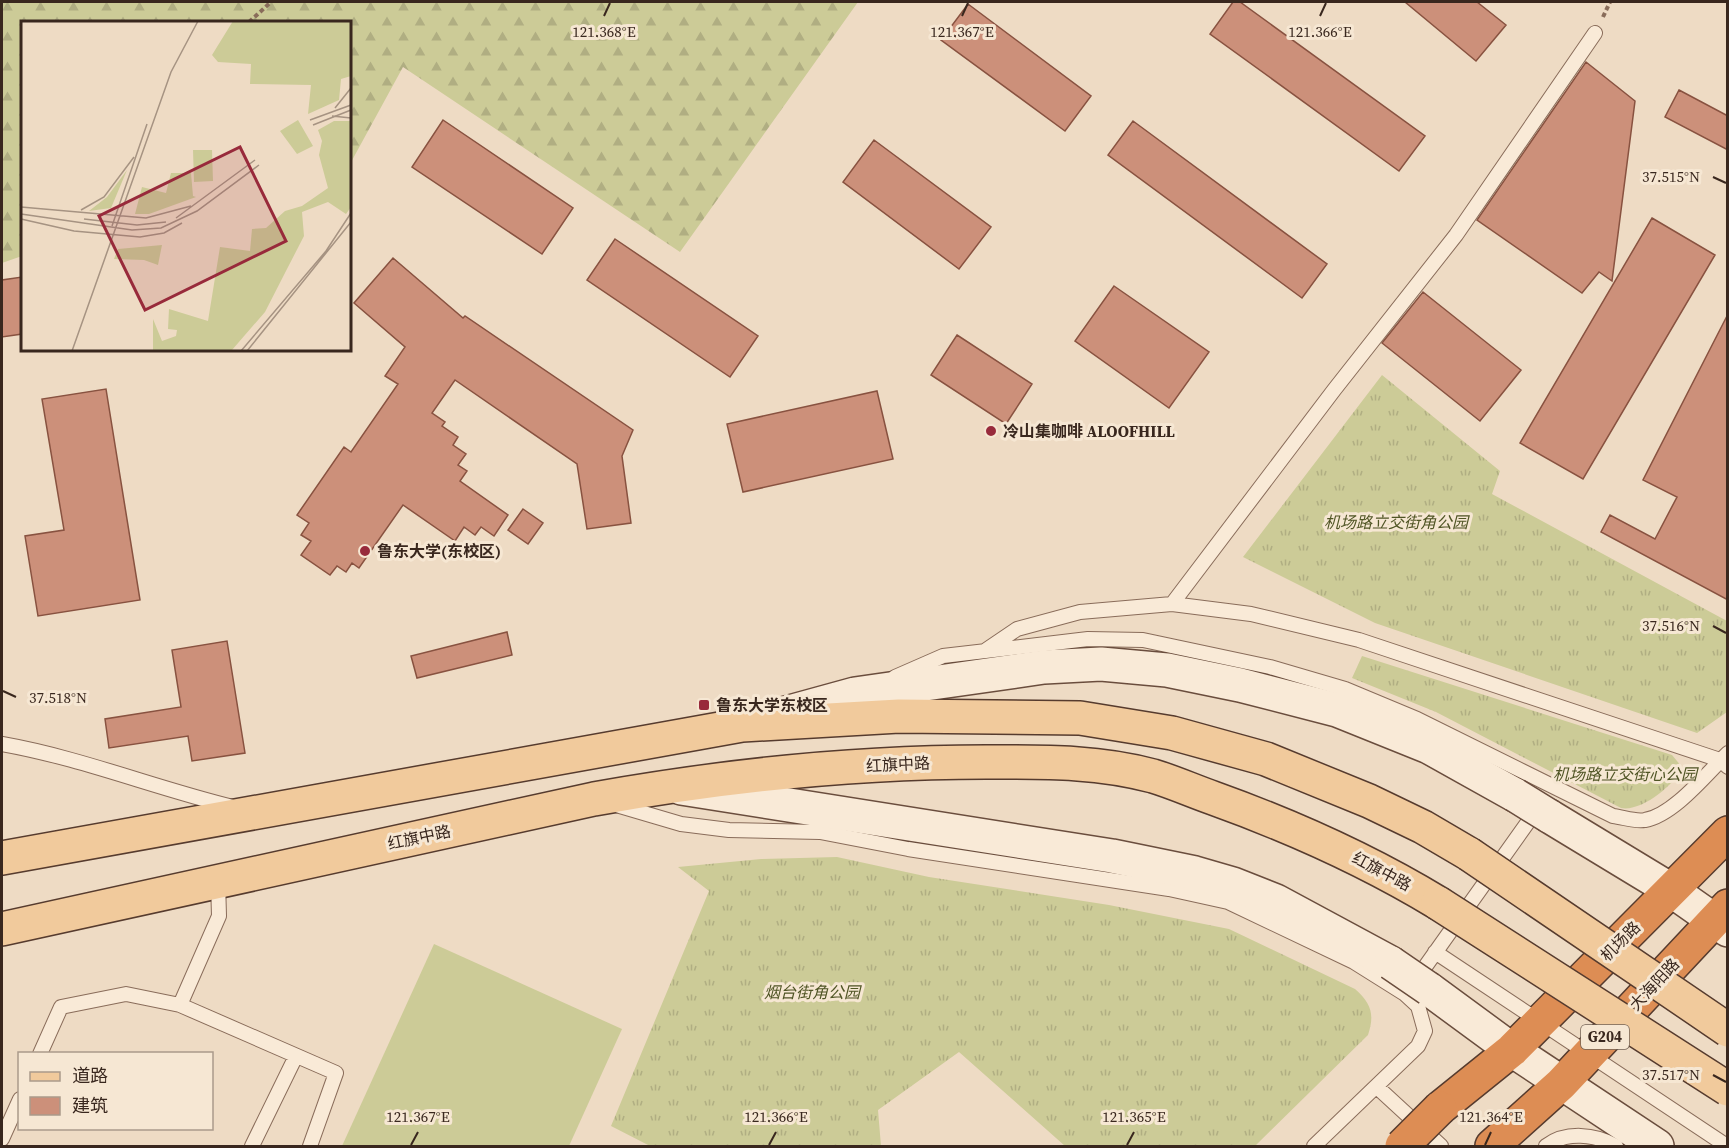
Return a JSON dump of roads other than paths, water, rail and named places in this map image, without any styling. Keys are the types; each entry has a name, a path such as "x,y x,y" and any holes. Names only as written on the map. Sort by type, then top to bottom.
{"highway":[{"name":"机场路","path":"1512,1050 1728,832"},
{"name":"大海阳路","path":"1492,1146 1561,1084 1722,919"},
{"path":"1402,1146 1440,1108 1512,1050"}],"main road":[{"path":"2,858 742,725 855,694 1044,667 1101,664 1167,670 1240,685 1337,711 1429,747 1515,795 1551,801 1671,890 1722,919"},
{"path":"742,725 899,716 1080,718 1172,733 1266,759 1423,827 1469,854 1728,1030"},
{"name":"红旗中路","path":"2,929 594,799 668,786 900,762 1078,762 1153,776 1245,809 1379,868 1438,903 1728,1089"},
{"path":"668,786 1112,856 1195,873 1233,884 1276,901 1391,963 1417,992 1512,1050 1657,1146"}],"lane":[{"path":"1172,604 1334,390 1456,235 1595,33"},
{"path":"984,651 1017,629 1080,612 1172,604 1251,614 1359,640 1725,760"},
{"path":"855,694 943,656 1088,639 1143,640 1270,667 1345,689 1417,719 1551,801 1613,816 1645,820 1675,804 1725,760"},
{"path":"2,744 43,751 171,792 252,812"},
{"path":"594,799 681,824 729,830 820,832 932,853 1169,889 1228,902 1417,992"},
{"path":"1314,1146 1418,1046 1425,1031 1418,1006 1417,992 1435,952 1551,801"},
{"path":"180,1005 219,916 218,881"},
{"path":"1435,952 1721,1141"},
{"path":"40,1052 61,1007 126,994 180,1005 336,1073 310,1146"},
{"path":"252,1146 296,1056"},
{"path":"1377,1087 1441,1146"},
{"path":"2,1139 18,1103"},
{"path":"1546,1146 1560,1139 1583,1136 1606,1141 1616,1146"}],"place":[{"name":"冷山集咖啡 ALOOFHILL","path":"991,431"},
{"name":"鲁东大学(东校区)","path":"365,551"},
{"name":"鲁东大学东校区","path":"704,705"}],"park label":[{"name":"机场路立交街角公园","path":"1396,522"},
{"name":"机场路立交街心公园","path":"1625,774"},
{"name":"烟台街角公园","path":"812,992"}]}
